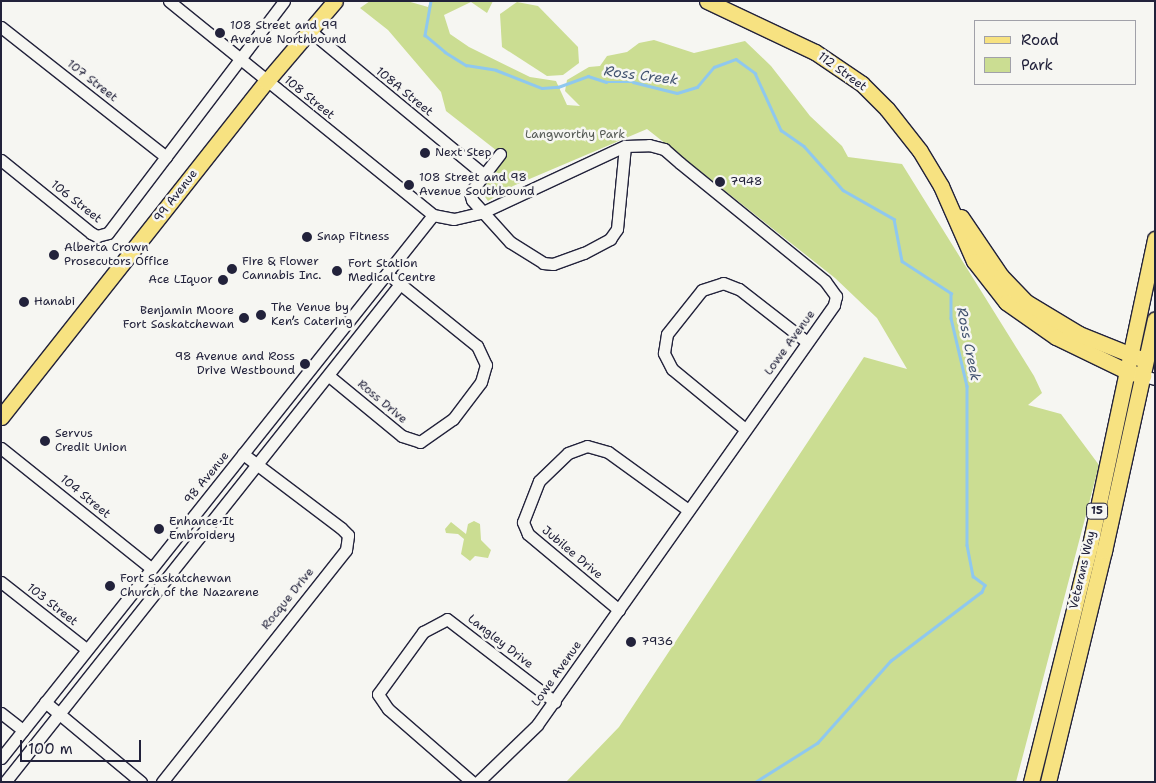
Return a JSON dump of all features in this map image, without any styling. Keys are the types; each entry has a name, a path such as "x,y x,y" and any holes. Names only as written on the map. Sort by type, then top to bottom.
{"main road":[{"name":"99 Avenue","path":"1,417 266,82 308,30 335,1"},
{"name":"112 Street","path":"707,1 815,52 848,74 902,126 990,262 1026,302 1079,334 1130,356 1151,361"},
{"name":"112 Street","path":"941,186 974,261 1006,302 1036,326 1126,372 1149,377"},
{"name":"Veterans Way","path":"1031,782 1090,545 1155,239"},
{"name":"Veterans Way","path":"1048,782 1149,377 1155,320"}],"street":[{"name":"108 Street","path":"169,1 240,58 266,82 433,215"},
{"path":"166,157 284,1"},
{"name":"107 Street","path":"1,27 166,157"},
{"name":"108A Street","path":"308,30 484,174"},
{"name":"Lowe Avenue","path":"433,215 454,219 480,213 625,146 649,145 664,149 828,285 836,296 836,302 688,510 555,702 537,725 478,782"},
{"path":"500,154 470,194 480,213 510,242 544,263 562,262 610,239 617,229 625,146"},
{"name":"106 Street","path":"1,160 91,233 101,236 110,231 166,157"},
{"name":"98 Avenue","path":"1,758 433,215"},
{"name":"Ross Drive","path":"329,376 402,436 420,442 453,419 481,382 486,365 477,346 387,274"},
{"path":"745,429 672,369 664,353 667,334 702,290 723,283 739,289 808,342"},
{"path":"6,782 258,466 400,284"},
{"name":"Jubilee Drive","path":"618,610 528,534 523,522 539,482 568,453 587,446 608,452 688,510"},
{"name":"104 Street","path":"1,448 151,568"},
{"name":"Rocque Drive","path":"162,782 346,550 348,536 341,528 244,454"},
{"name":"103 Street","path":"1,582 86,649"},
{"name":"Langley Drive","path":"472,782 388,709 378,694 423,632 447,619 555,702"},
{"path":"45,702 141,782"},
{"path":"1,713 23,730"}],"green space":[{"name":"Langworthy Park","path":"370,1 407,1 428,7 430,1 493,1 487,13 471,2 444,15 450,34 469,47 530,77 556,81 567,105 580,106 565,91 567,80 589,67 600,66 607,56 627,52 639,43 654,40 694,53 745,41 771,66 810,116 842,146 848,157 902,164 1034,376 1042,393 1028,405 1061,414 1099,465 1016,782 566,782 619,727 864,357 907,369 877,318 835,278 647,129 513,186 488,201 478,187 501,154 446,111 441,92 388,30 360,8"},
{"path":"517,2 538,6 578,47 579,63 563,75 547,76 502,47 500,14"},
{"path":"474,521 480,524 481,540 491,550 488,558 475,556 470,561 461,554 464,539 458,534 446,533 445,529 451,522 466,534 468,524"}],"waterway":[{"name":"Ross Creek","path":"431,1 425,35 445,52 466,65 496,70 542,88 558,87 588,76 606,82 633,82 677,93 697,87 714,67 736,59 755,73 781,130 804,146 843,190 894,219 902,261 951,293 951,318 967,386 967,545 973,576 985,585 982,592 891,661 818,743 756,782"}],"place":[{"name":"108 Street and 99 Avenue Northbound","path":"220,33"},
{"name":"Next Step","path":"425,153"},
{"name":"7948","path":"720,182"},
{"name":"108 Street and 98 Avenue Southbound","path":"409,185"},
{"name":"Snap Fitness","path":"307,237"},
{"name":"Alberta Crown Prosecutors Office","path":"54,255"},
{"name":"Fire & Flower Cannabis Inc.","path":"232,269"},
{"name":"Fort Station Medical Centre","path":"337,271"},
{"name":"Ace LIquor","path":"223,280"},
{"name":"Hanabi","path":"24,302"},
{"name":"The Venue by Ken’s Catering","path":"261,315"},
{"name":"Benjamin Moore Fort Saskatchewan","path":"244,318"},
{"name":"98 Avenue and Ross Drive Westbound","path":"305,364"},
{"name":"Servus Credit Union","path":"45,441"},
{"name":"Enhance It Embroidery","path":"159,529"},
{"name":"Fort Saskatchewan Church of the Nazarene","path":"110,586"},
{"name":"7936","path":"631,642"}]}
